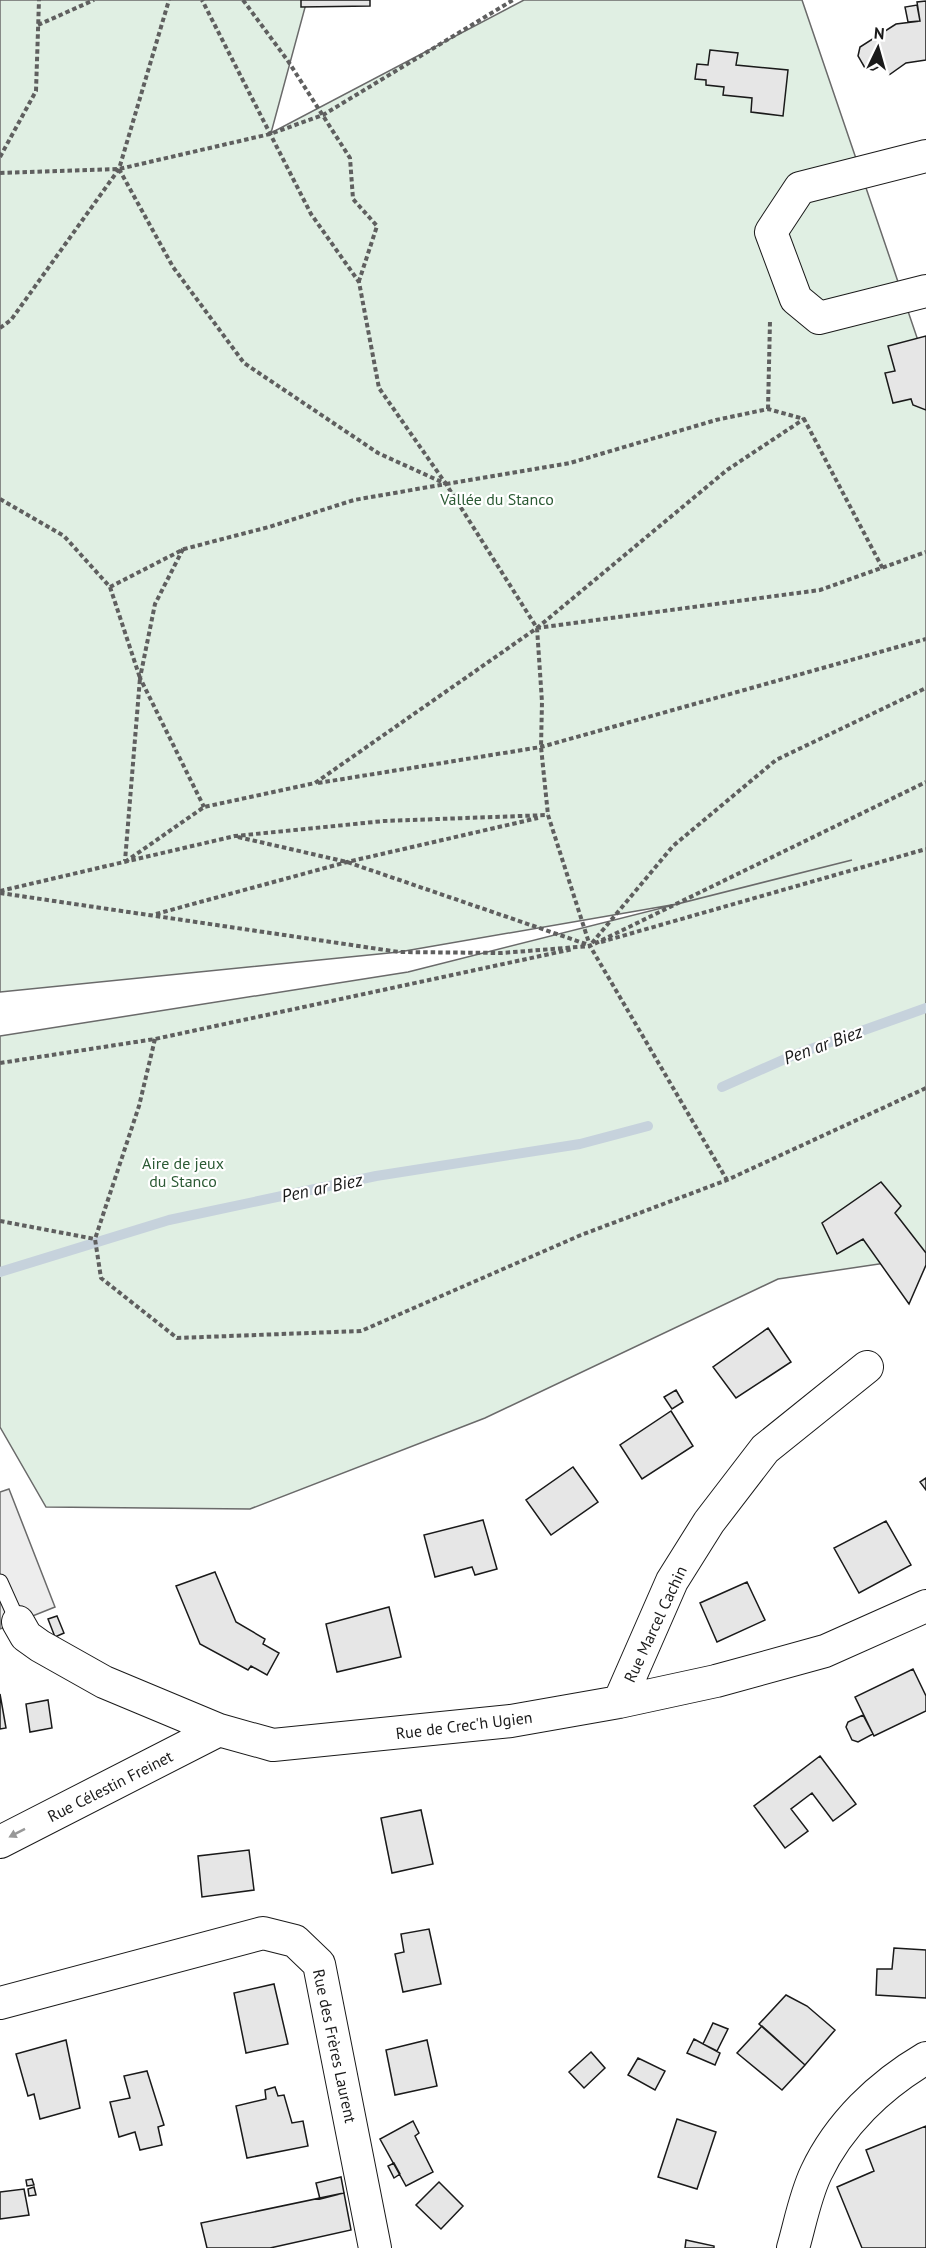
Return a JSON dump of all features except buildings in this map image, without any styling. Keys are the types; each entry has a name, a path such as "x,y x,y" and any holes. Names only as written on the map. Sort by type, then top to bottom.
{"street":[{"path":"926,156 800,188 771,232 796,299 819,318 926,291"},
{"name":"Rue Marcel Cachin","path":"619,1702 672,1581 709,1521 765,1449 867,1367"},
{"name":"Rue de Crec'h Ugien","path":"18,1622 26,1636 55,1656 104,1682 219,1730 273,1745 511,1721 619,1702 716,1681 825,1651 926,1606"},
{"name":"Rue Célestin Freinet","path":"0,1842 219,1730"},
{"name":"Rue des Frères Laurent","path":"0,2003 263,1934 295,1941 319,1964 375,2248"},
{"path":"793,2248 816,2173 850,2120 894,2077 926,2058"}],"lane":[{"path":"0,1582 18,1622"}],"path":[{"path":"0,157 36,91 39,0"},
{"path":"38,25 94,0"},
{"path":"0,328 11,320 119,169 169,0"},
{"path":"202,0 311,214 359,282 379,388 446,484 537,628 542,702 542,747 548,815 590,946 727,1180"},
{"path":"243,0 350,158 353,199 377,226 359,282"},
{"path":"0,173 119,169 270,134 323,115 513,0"},
{"path":"119,169 173,267 244,363 378,453 446,484"},
{"path":"768,409 769,322"},
{"path":"110,587 184,549 268,527 354,500 570,463 716,420 768,409 804,419 883,569"},
{"path":"315,783 537,628 727,470 804,419"},
{"path":"0,499 64,536 110,587 140,678 204,807"},
{"path":"124,862 140,678 155,604 184,549"},
{"path":"537,628 820,590 926,552"},
{"path":"124,862 204,807 315,783 542,747 926,639"},
{"path":"590,946 673,846 776,760 926,688"},
{"path":"0,892 399,952 502,953 590,946 926,782"},
{"path":"0,892 235,836 384,821 548,815"},
{"path":"153,915 347,862 548,815"},
{"path":"235,836 347,862 590,946"},
{"path":"0,1063 154,1039 590,946 926,849"},
{"path":"154,1039 139,1106 95,1239 101,1278 177,1338 361,1332 581,1235 727,1180 926,1088"},
{"path":"0,1221 95,1239"}],"green space":[{"name":"Vallée du Stanco","path":"0,0 307,0 271,133 524,0 802,0 926,364 926,1257 778,1279 485,1418 250,1509 46,1507 0,1427 0,1036 408,972 852,860 677,904 399,952 0,992"}],"shaded area":[{"path":"9,1489 55,1607 0,1629 0,1492"}],"waterway":[{"name":"Pen ar Biez","path":"722,1087 794,1055 926,1008"},
{"name":"Pen ar Biez","path":"0,1272 169,1220 376,1176 580,1144 648,1126"}],"park label":[{"name":"Aire de jeux du Stanco","path":"183,1172"}]}
